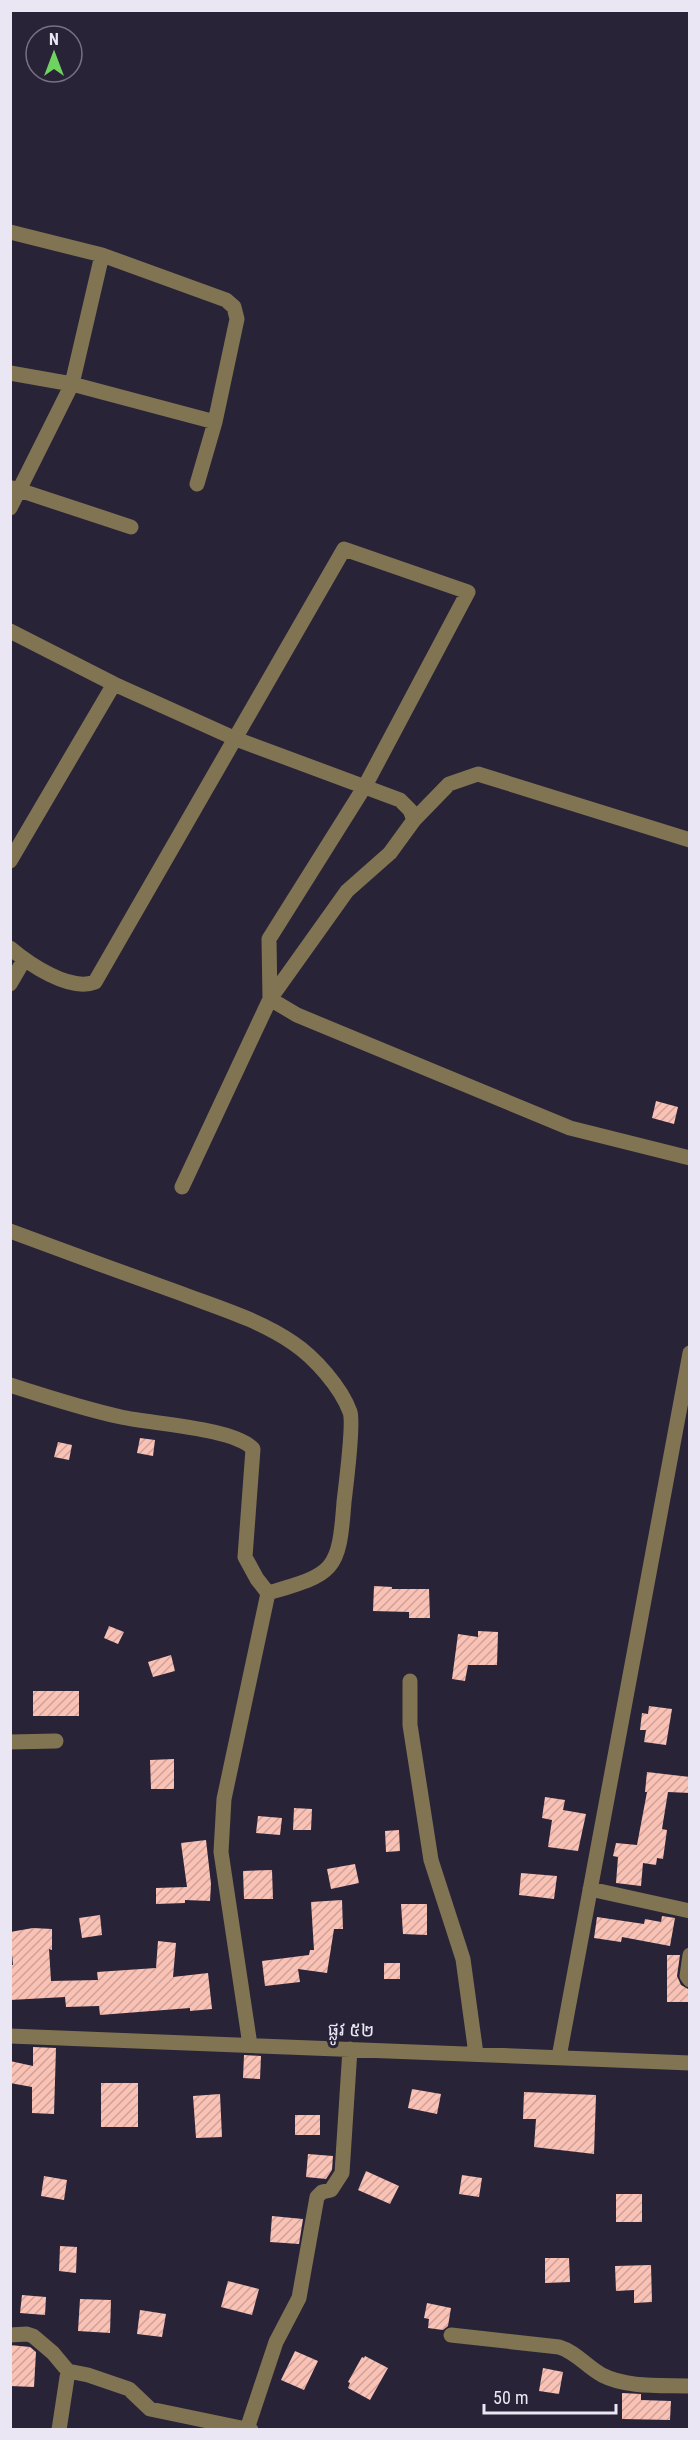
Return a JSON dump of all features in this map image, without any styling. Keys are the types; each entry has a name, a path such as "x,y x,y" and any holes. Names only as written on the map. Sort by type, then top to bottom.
{"street":[{"path":"10,232 102,255 226,300 234,307 237,319 215,422 197,484"},
{"path":"10,508 16,489 72,384 102,255"},
{"path":"10,373 72,384 215,422"},
{"path":"16,489 131,527"},
{"path":"10,948 24,960 72,984 86,985 95,982 344,549 468,592 365,786 269,939 270,999"},
{"path":"10,631 114,684 236,739 400,800 410,810 414,820"},
{"path":"10,861 114,684"},
{"path":"182,1187 270,999 347,891 390,853 414,820 449,784 478,774 690,840"},
{"path":"10,984 24,960"},
{"path":"270,999 297,1015 570,1128 690,1158"},
{"path":"10,1232 240,1315 294,1343 325,1372 341,1392 351,1414 343,1520 336,1559 324,1573 308,1581 268,1593"},
{"path":"559,2057 690,1353"},
{"path":"10,1385 122,1418 228,1436 247,1442 253,1449 245,1557 256,1579 268,1593"},
{"path":"250,2045 221,1852 221,1823 232,1758 268,1593"},
{"path":"410,1682 410,1725 431,1860 463,1959 476,2054"},
{"path":"10,1742 57,1741"},
{"path":"590,1889 690,1911"},
{"path":"690,1955 687,1976 690,1980"},
{"name":"ផ្លូវ ៥២","path":"10,2036 690,2063"},
{"path":"10,2335 33,2336 53,2353 68,2371 88,2375 129,2389 150,2409 249,2429 276,2342 299,2298 317,2197 322,2192 331,2190 342,2174 350,2049"},
{"path":"451,2336 559,2347 575,2354 595,2370 612,2379 690,2386"},
{"path":"59,2430 68,2371"}],"building":[{"path":"656,1101 678,1107 674,1124 652,1118"},
{"path":"140,1438 155,1440 153,1456 137,1453"},
{"path":"58,1442 72,1445 69,1460 54,1457"},
{"path":"374,1586 392,1587 392,1589 429,1589 430,1618 409,1618 409,1612 373,1611"},
{"path":"109,1626 124,1632 118,1644 104,1638"},
{"path":"478,1631 498,1632 497,1665 468,1665 465,1681 452,1679 458,1634 478,1637"},
{"path":"171,1655 175,1671 153,1677 148,1662"},
{"path":"33,1691 79,1691 79,1716 33,1716"},
{"path":"649,1706 672,1709 666,1745 644,1742 646,1730 640,1730 642,1713 648,1714"},
{"path":"174,1759 174,1789 151,1789 150,1760"},
{"path":"647,1772 690,1777 690,1793 668,1792 662,1829 667,1830 663,1859 657,1858 656,1865 643,1863 641,1886 616,1883 618,1857 613,1856 616,1843 637,1845 647,1792 645,1792"},
{"path":"545,1797 565,1800 563,1810 586,1814 578,1851 548,1847 552,1820 542,1818"},
{"path":"294,1808 312,1809 311,1830 293,1830"},
{"path":"258,1816 282,1818 280,1835 256,1833"},
{"path":"399,1830 400,1851 386,1852 385,1831"},
{"path":"206,1840 211,1884 210,1901 185,1900 185,1903 156,1904 156,1888 187,1887 181,1843"},
{"path":"355,1864 359,1883 331,1889 327,1869"},
{"path":"272,1870 273,1899 244,1899 243,1871"},
{"path":"521,1873 557,1876 554,1899 519,1895"},
{"path":"342,1900 343,1929 334,1929 327,1973 298,1969 300,1982 265,1986 262,1961 309,1955 310,1950 314,1950 311,1902"},
{"path":"401,1904 427,1904 427,1935 403,1934"},
{"path":"100,1915 102,1935 82,1938 79,1918"},
{"path":"662,1916 675,1918 670,1946 622,1937 621,1942 594,1938 597,1917 644,1924 645,1919 661,1922"},
{"path":"33,1928 52,1929 52,1950 49,1949 51,1981 98,1980 97,1972 156,1968 158,1941 176,1943 173,1977 208,1973 212,2009 190,2011 190,2008 100,2015 99,2006 66,2007 65,1997 10,2000 10,1965 13,1965 10,1932"},
{"path":"667,1955 680,1955 677,1976 681,1985 688,1989 688,2002 667,2002"},
{"path":"384,1963 400,1963 400,1979 384,1979"},
{"path":"33,2047 56,2048 54,2114 32,2113 32,2087 10,2083 10,2061 33,2066"},
{"path":"244,2055 261,2056 260,2079 243,2078"},
{"path":"101,2083 138,2083 138,2127 101,2127"},
{"path":"412,2089 441,2094 437,2114 408,2108"},
{"path":"524,2092 596,2095 594,2154 534,2147 536,2119 523,2119"},
{"path":"220,2094 222,2137 196,2138 193,2096"},
{"path":"295,2115 320,2115 320,2135 295,2135"},
{"path":"308,2154 333,2156 332,2170 326,2179 306,2177"},
{"path":"366,2171 399,2186 390,2204 358,2190"},
{"path":"462,2175 482,2178 479,2197 459,2194"},
{"path":"44,2176 67,2180 64,2200 41,2196"},
{"path":"616,2194 642,2194 642,2222 616,2222"},
{"path":"272,2216 303,2219 299,2244 270,2242"},
{"path":"60,2246 77,2247 76,2273 59,2271"},
{"path":"545,2258 569,2258 570,2282 545,2283"},
{"path":"651,2265 652,2302 634,2303 634,2290 616,2291 615,2266"},
{"path":"228,2281 259,2289 252,2315 221,2307"},
{"path":"22,2295 46,2297 45,2315 20,2313"},
{"path":"80,2299 111,2300 110,2333 78,2331"},
{"path":"427,2303 451,2308 448,2326 443,2330 428,2328 429,2319 424,2318"},
{"path":"140,2310 166,2314 162,2337 137,2334"},
{"path":"10,2345 30,2347 36,2352 34,2387 10,2386"},
{"path":"295,2351 318,2361 304,2390 281,2380"},
{"path":"365,2356 388,2368 370,2400 348,2388 350,2383 348,2382 362,2357"},
{"path":"543,2368 563,2372 559,2394 539,2391"},
{"path":"622,2393 641,2394 641,2400 671,2401 670,2420 622,2419"}]}
